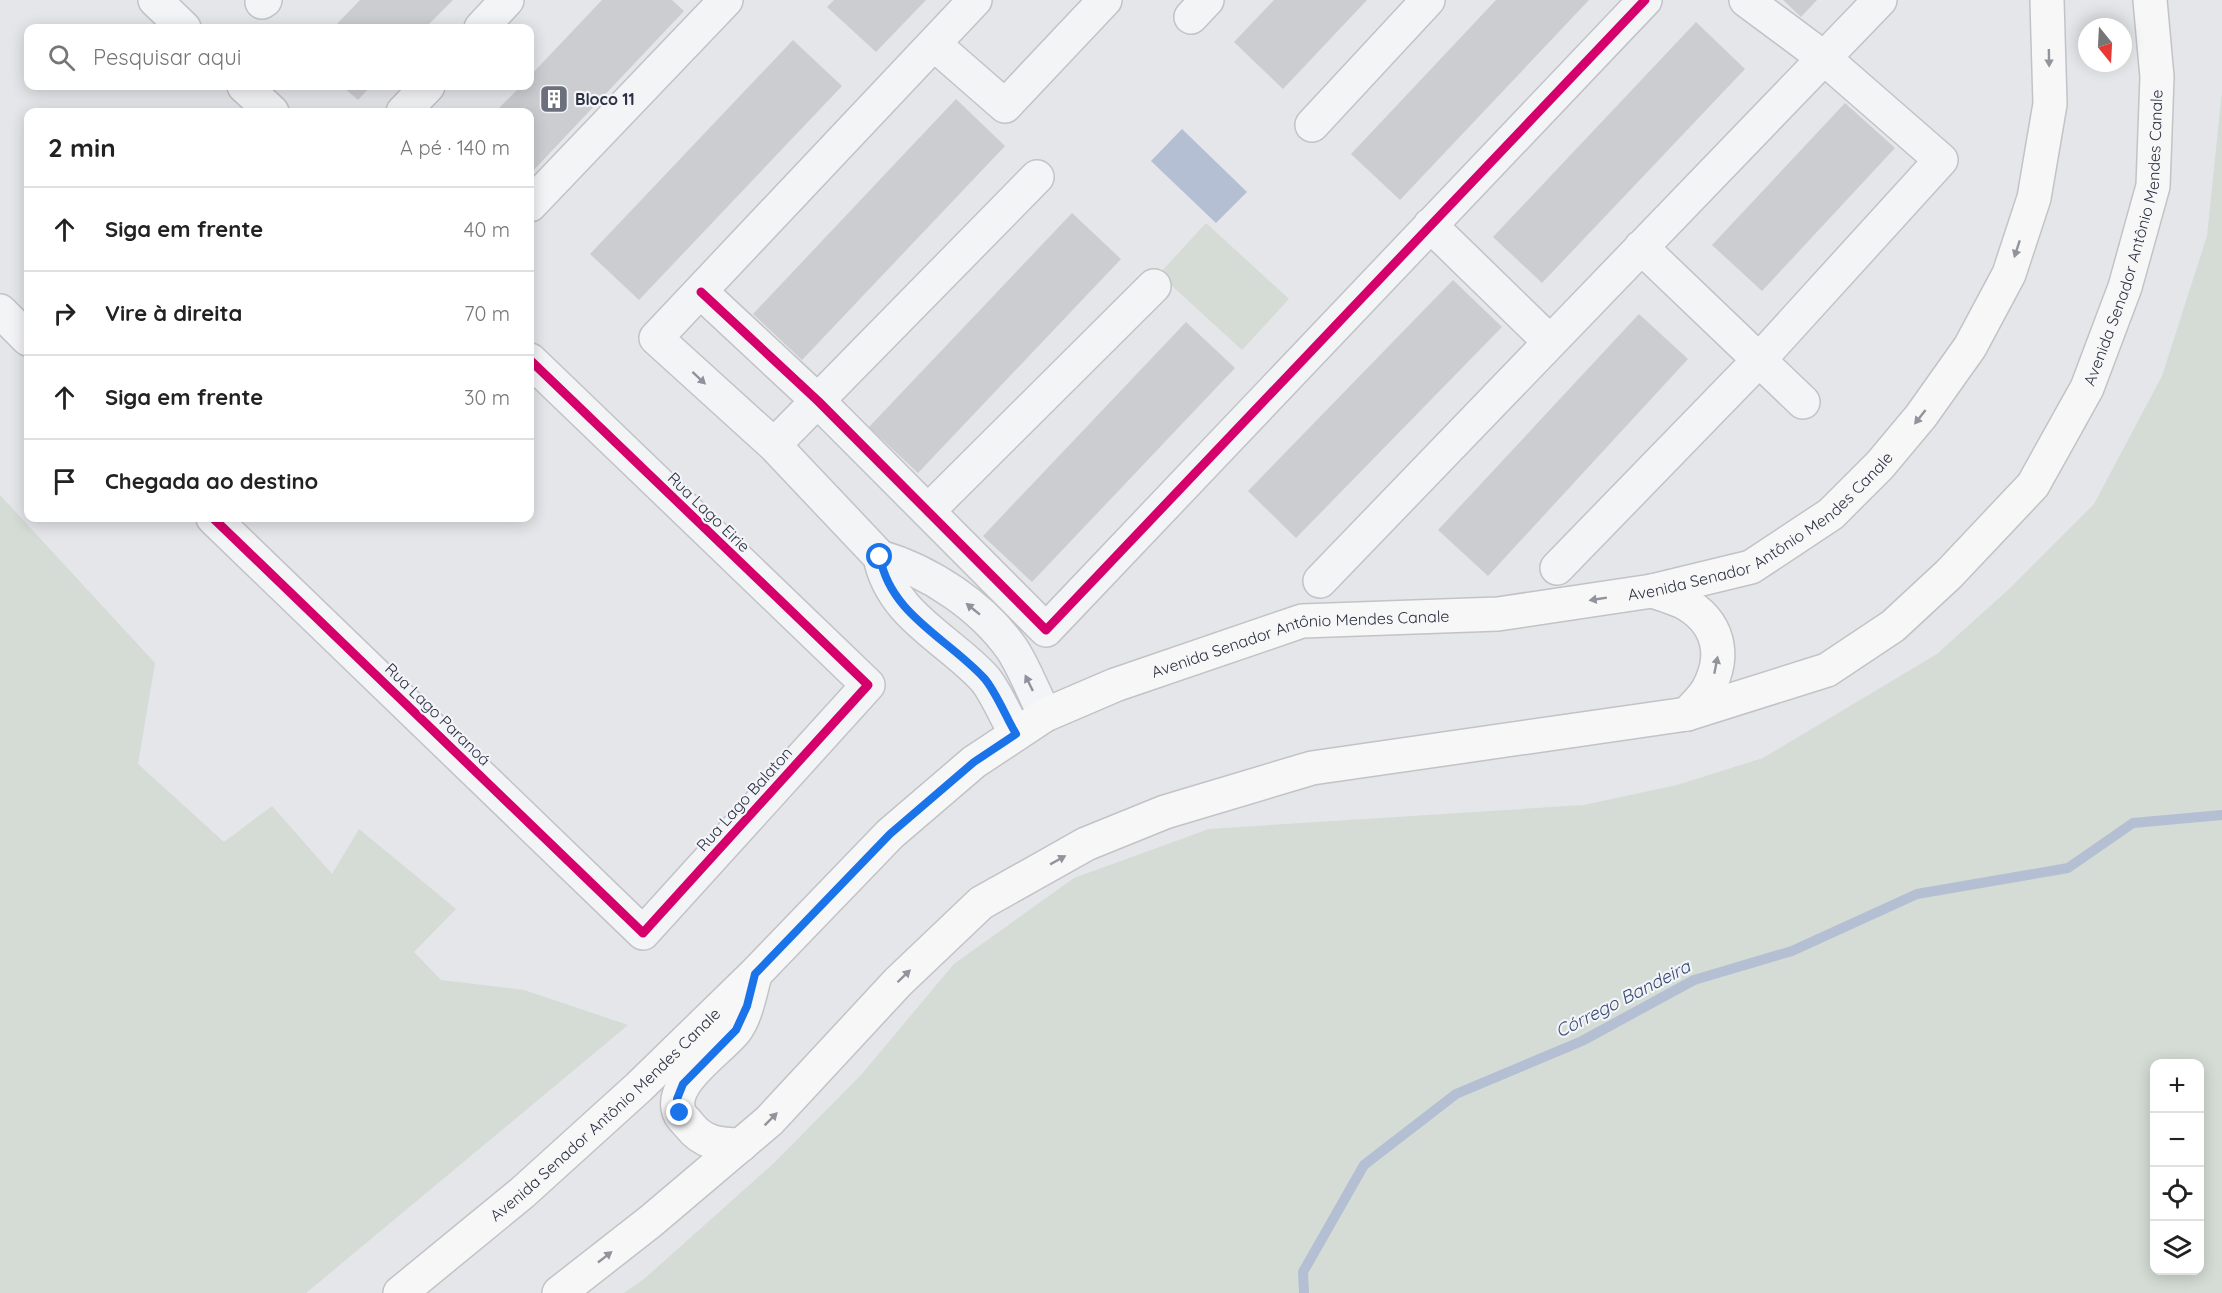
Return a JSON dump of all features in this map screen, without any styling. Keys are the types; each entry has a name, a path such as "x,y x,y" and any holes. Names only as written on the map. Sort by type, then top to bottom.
{"main road":[{"name":"Avenida Senador Antônio Mendes Canale","path":"400,1293 522,1193 639,1087 755,974 890,834 974,762 1045,715 1115,685 1302,621 1498,614 1652,591 1751,567 1831,514 1880,465 1914,424 1970,347 2009,274 2034,198 2050,104 2047,0"},
{"name":"Avenida Senador Antônio Mendes Canale","path":"559,1293 651,1221 769,1121 898,982 981,903 1086,844 1165,812 1312,768 1687,714 1827,670 1893,626 1949,574 2033,485 2087,388 2125,287 2153,186 2157,77 2150,0"},
{"path":"1652,591 1683,603 1707,621 1718,641 1718,665 1708,690 1687,714"},
{"path":"741,1145 710,1142 697,1135 680,1113 677,1099 683,1084 736,1030 747,1006 755,974"}],"street":[{"path":"154,0 180,24"},
{"path":"485,24 507,0"},
{"path":"534,201 726,0"},
{"path":"975,0 656,338 774,445 880,557 904,564 927,576 985,619 1013,651 1045,715"},
{"path":"934,44 1005,106 1105,0"},
{"path":"1312,125 1428,0"},
{"path":"701,292 818,401 1046,630 1645,0"},
{"path":"1557,568 1759,360 1941,160 1824,58 1746,0"},
{"path":"1320,581 1880,0"},
{"path":"248,90 268,108"},
{"path":"407,108 424,90"},
{"path":"774,445 1037,177"},
{"path":"1430,225 1550,342"},
{"path":"1641,248 1803,402"},
{"path":"928,511 1154,286"},
{"path":"0,311 24,335"},
{"name":"Rua Lago Eirie","path":"534,364 868,685"},
{"name":"Rua Lago Paranoá","path":"217,522 643,933"},
{"path":"880,557 883,574 900,602 985,679 1016,734"},
{"name":"Rua Lago Balaton","path":"643,933 868,685"}],"shaded area":[{"path":"2222,91 2222,1293 624,1293 644,1279 774,1163 861,1075 954,964 1074,878 1209,829 1584,805 1677,785 1763,758 1937,654 2009,589 2094,504 2162,376 2207,236"},
{"path":"1206,223 1289,299 1242,350 1159,274"},
{"path":"0,495 155,663 138,764 224,842 272,806 332,874 359,829 456,909 414,952 441,980 524,990 628,1025 306,1293 0,1293"}],"water":[{"path":"1182,129 1247,192 1216,223 1151,161"}],"building":[{"path":"360,0 453,0 429,24 337,24"},
{"name":"Bloco 11","path":"602,0 672,0 684,11 534,170 534,108 499,108 517,90 534,90 534,72"},
{"path":"834,0 926,0 876,52 827,7"},
{"path":"1274,0 1367,0 1283,89 1234,42"},
{"path":"1496,0 1589,0 1400,200 1351,154"},
{"path":"1783,0 1817,0 1801,17"},
{"path":"1696,22 1745,69 1542,283 1493,237"},
{"path":"793,40 842,86 639,300 590,254"},
{"path":"347,90 367,90 358,100"},
{"path":"956,99 1005,146 802,360 753,314"},
{"path":"1845,103 1895,148 1762,291 1712,245"},
{"path":"1072,213 1121,259 918,473 869,427"},
{"path":"1453,280 1502,327 1296,538 1248,491"},
{"path":"1639,314 1688,359 1488,576 1438,530"},
{"path":"1186,322 1235,368 1032,582 983,536"}],"waterway":[{"name":"Córrego Bandeira","path":"1304,1293 1303,1272 1364,1165 1456,1094 1582,1041 1694,980 1792,951 1917,894 2068,868 2133,823 2222,815"}],"cycle path":[{"path":"701,292 818,401 1046,630 1645,0"},
{"path":"217,522 643,933 868,685 534,364"}],"place":[{"name":"Bloco 11","path":"554,99"}],"route":[{"path":"680,1113 677,1099 683,1084 736,1030 747,1006 755,974 890,834 974,762 1016,734 985,679 900,602 883,574 880,557"}]}
